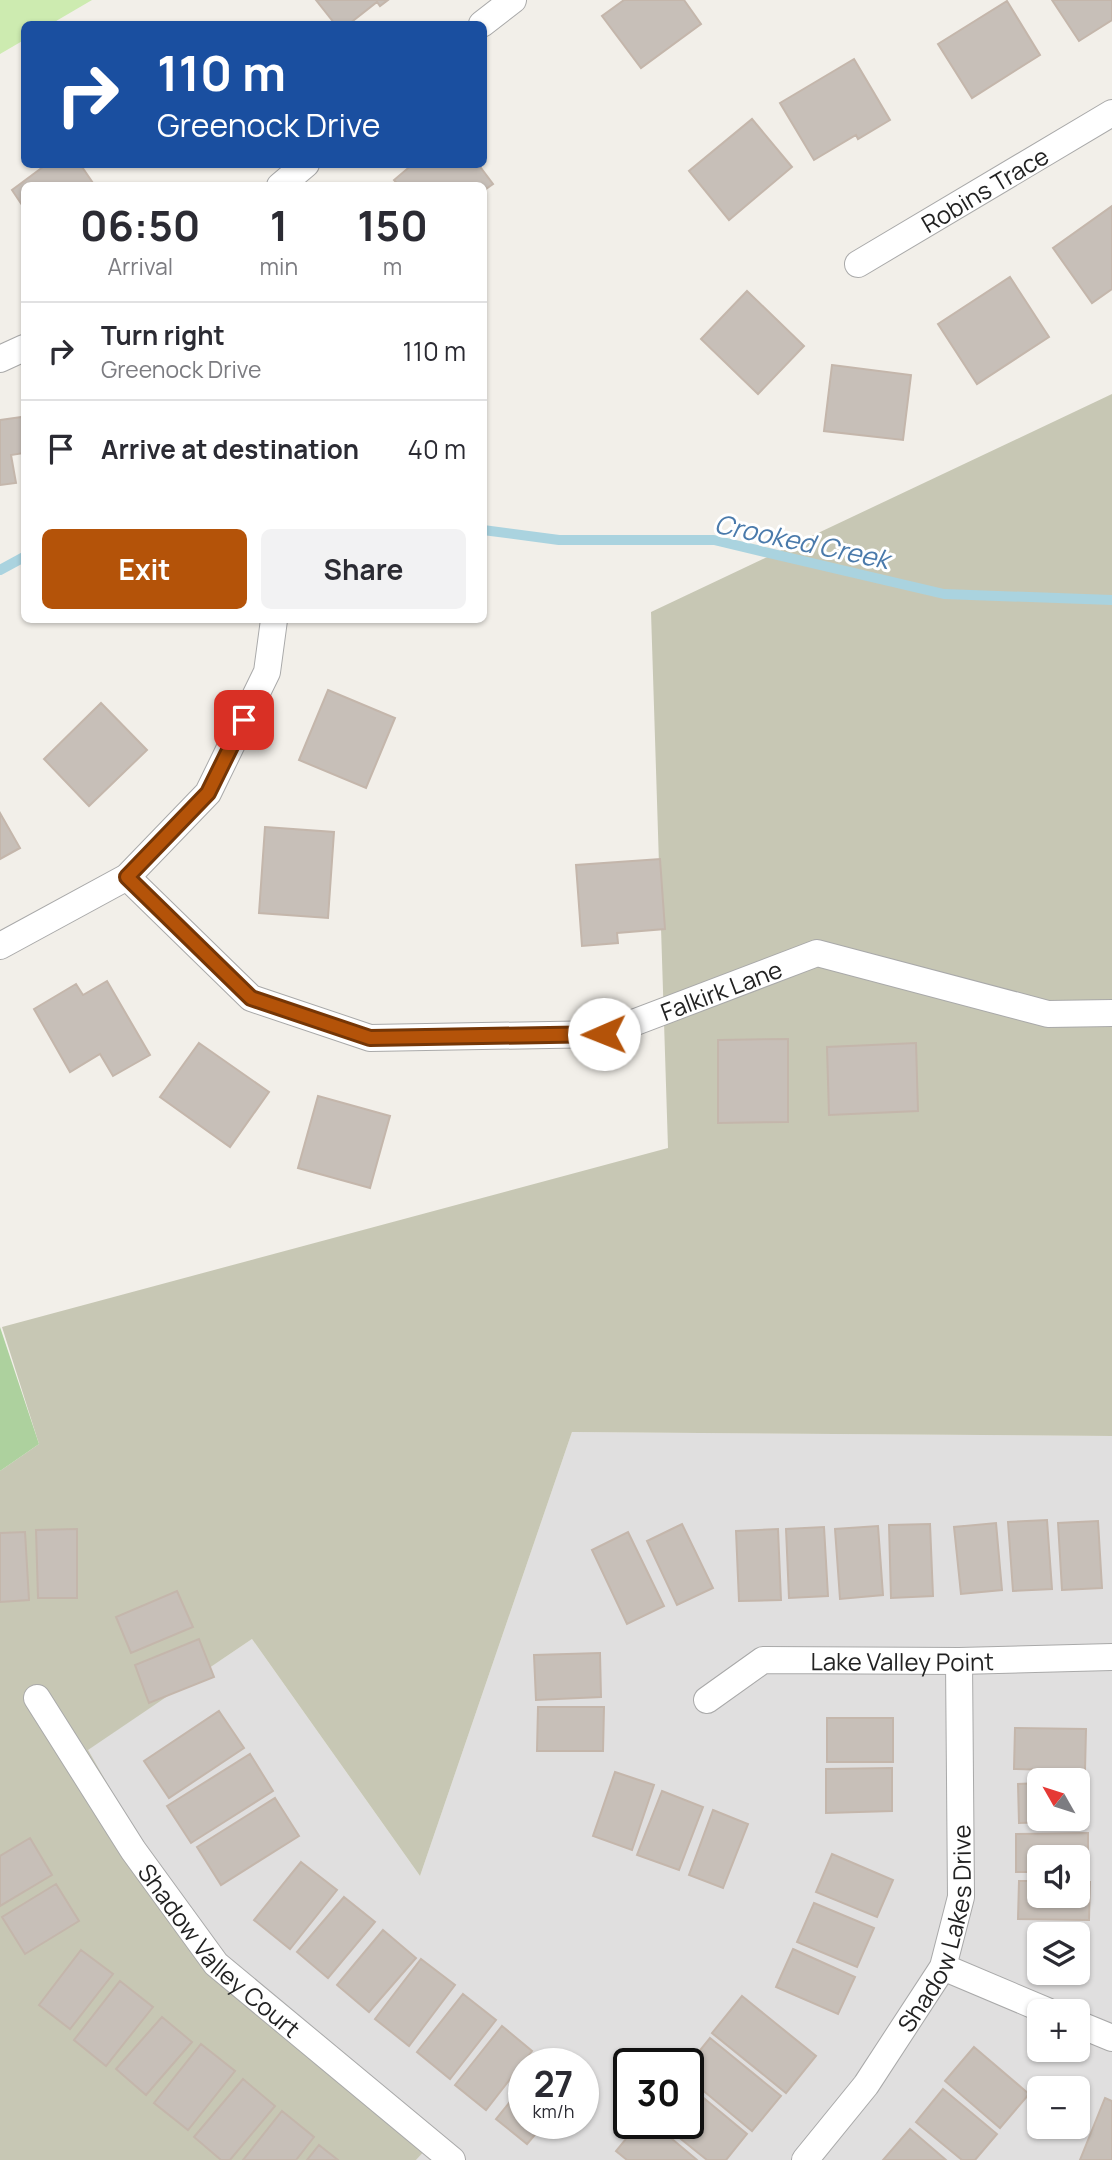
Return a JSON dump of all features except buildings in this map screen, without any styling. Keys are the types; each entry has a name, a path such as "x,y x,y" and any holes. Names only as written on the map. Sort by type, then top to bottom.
{"street":[{"path":"486,21 513,0"},
{"name":"Robins Trace","path":"858,264 1112,113"},
{"path":"285,182 301,168"},
{"path":"0,359 21,349"},
{"path":"0,946 127,877 208,793 267,672 274,623"},
{"name":"Falkirk Lane","path":"127,877 251,998 370,1038 604,1034 817,953 1048,1014 1112,1013"},
{"name":"Lake Valley Point","path":"707,1700 763,1660 959,1661 1112,1657"},
{"name":"Shadow Lakes Drive","path":"805,2160 866,2085 943,1967 961,1897 959,1661"},
{"name":"Shadow Valley Court","path":"37,1698 133,1850 216,1964 452,2160"},
{"path":"943,1967 1027,2003"},
{"path":"1090,2029 1112,2038"}],"shaded area":[{"path":"1112,394 1112,1436 572,1432 420,1876 252,1639 88,1750 217,1974 429,2146 416,2160 0,2160 0,1471 39,1444 2,1327 668,1148 651,612"},
{"path":"572,1432 1112,1436 1112,2160 416,2160 428,2146 217,1974 87,1750 252,1639 420,1876"}],"green space":[{"path":"0,0 92,0 56,21 21,21 21,42 0,54"},
{"path":"0,1327 39,1444 0,1471"}],"waterway":[{"name":"Crooked Creek","path":"487,531 559,540 714,540 944,594 1112,600"},
{"name":"Crooked Creek","path":"0,570 21,559"}],"route":[{"path":"244,720 208,793 127,877 251,998 370,1038 604,1034"}]}
